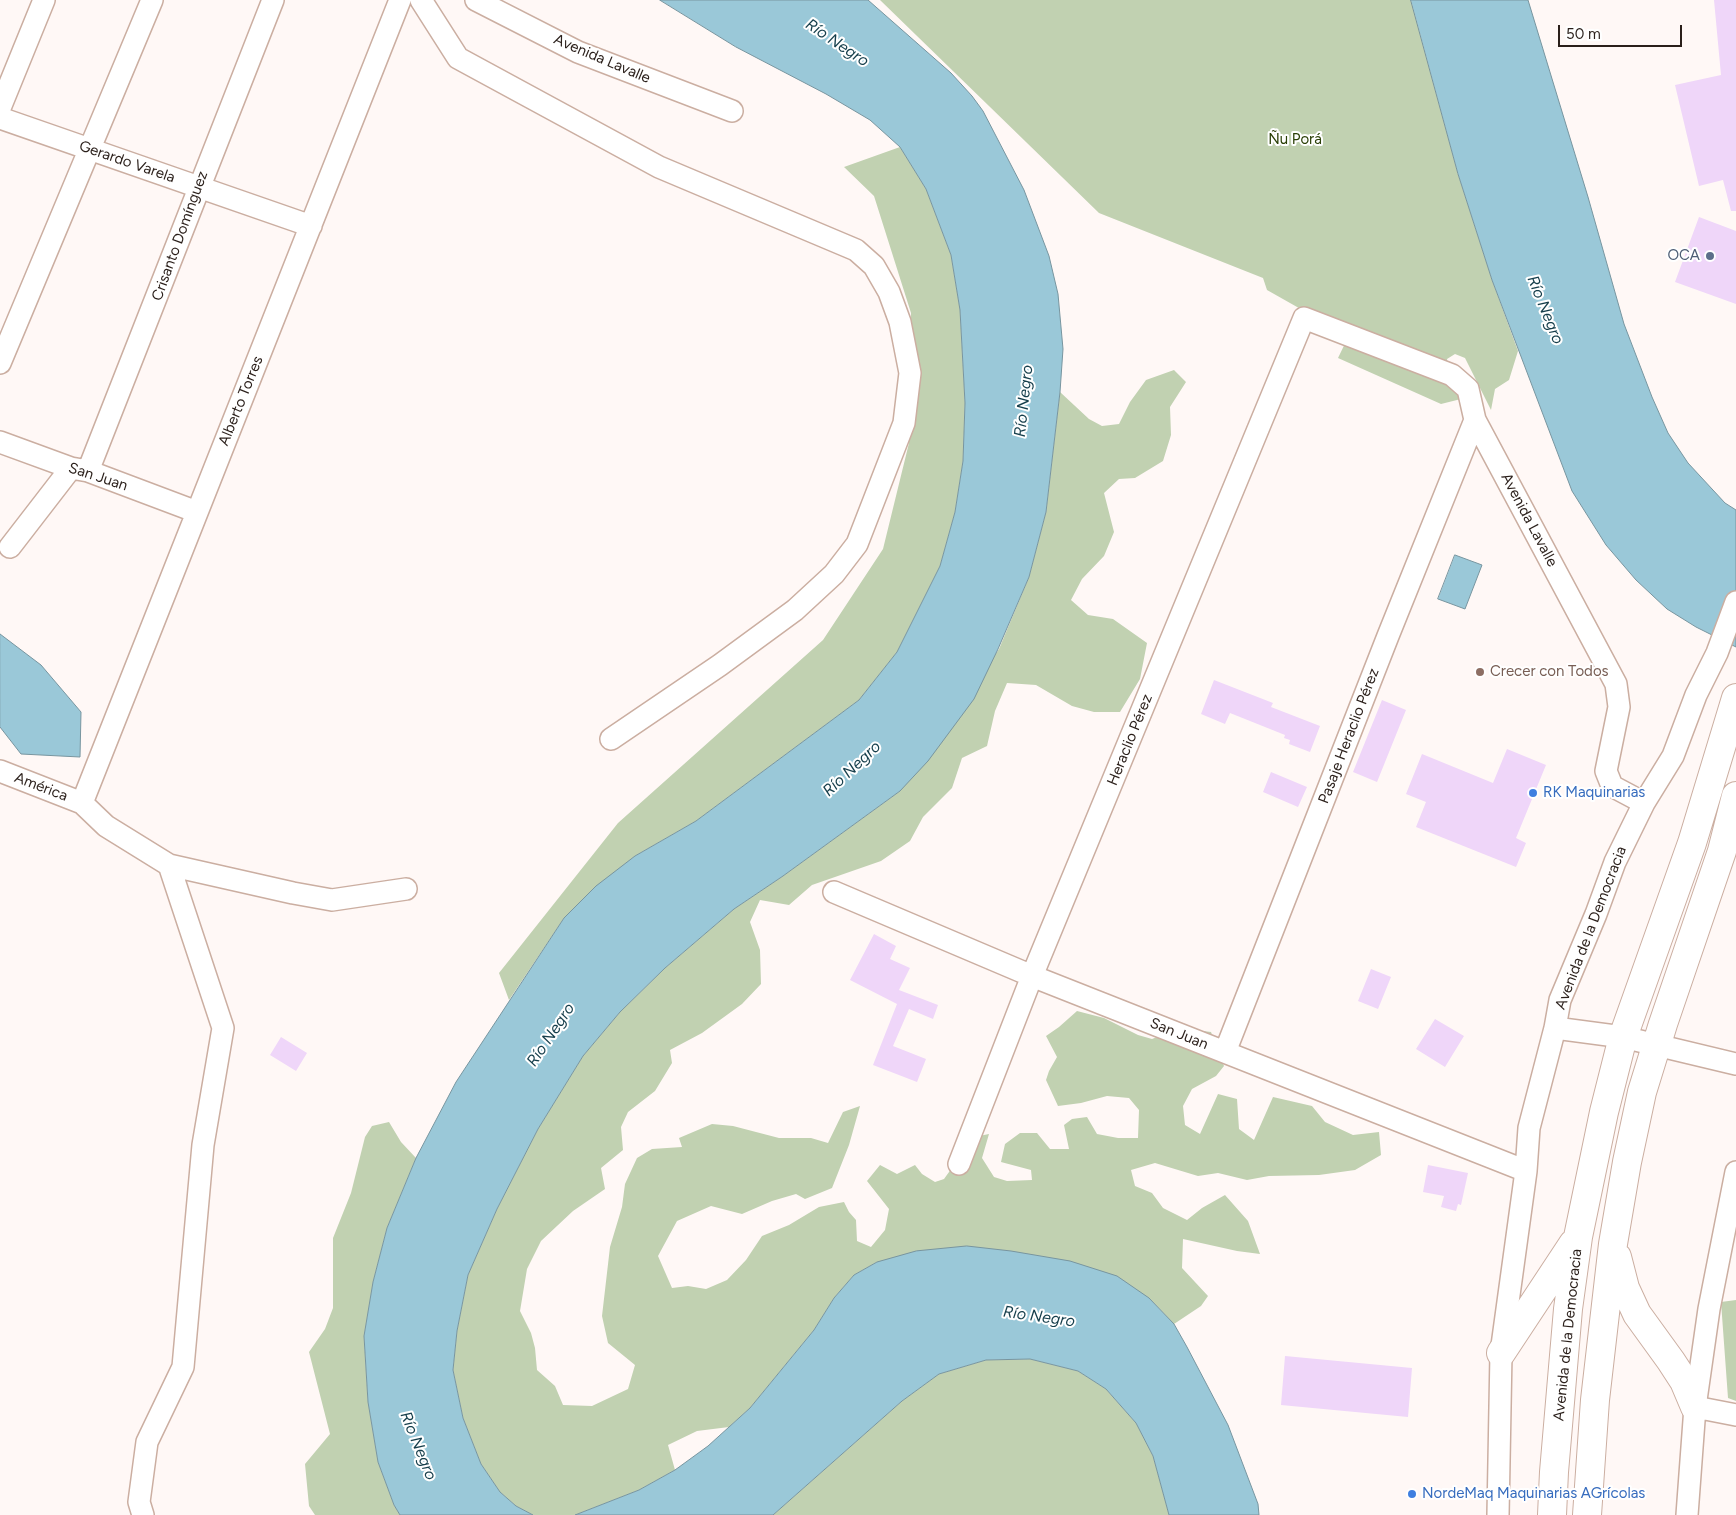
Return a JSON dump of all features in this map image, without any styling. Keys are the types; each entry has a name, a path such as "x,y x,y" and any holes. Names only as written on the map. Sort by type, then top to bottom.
{"highway":[{"name":"Avenida de la Democracia","path":"1552,1515 1568,1309 1578,1237 1604,1112 1623,1037 1692,844 1736,700"},
{"path":"1587,1515 1595,1400 1613,1244 1627,1162 1640,1101 1656,1045 1722,851 1736,796"},
{"path":"1501,1353 1578,1237"},
{"path":"1613,1244 1625,1288 1637,1314 1676,1367 1695,1408"}],"street":[{"path":"0,108 44,0"},
{"path":"0,363 152,0"},
{"name":"Crisanto Domínguez","path":"10,547 80,470 161,289 198,186 273,0"},
{"name":"Alberto Torres","path":"82,803 400,0"},
{"path":"421,0 458,58 659,168 856,250 874,266 889,292 900,322 910,373 904,423 857,544 834,574 795,610 720,665 611,738"},
{"name":"Avenida Lavalle","path":"476,0 578,52 732,110"},
{"name":"Gerardo Varela","path":"0,118 310,226"},
{"name":"Avenida Lavalle","path":"1304,318 1452,374 1468,389 1475,420 1616,684 1619,708 1606,771 1612,786 1644,804"},
{"name":"Heraclio Pérez","path":"959,1164 1032,976 1304,318"},
{"name":"Pasaje Heraclio Pérez","path":"1225,1052 1475,420"},
{"name":"San Juan","path":"0,442 197,512"},
{"name":"Avenida de la Democracia","path":"1498,1515 1501,1353 1526,1171 1530,1128 1555,1028 1560,1000 1596,914 1615,862 1644,804 1673,756 1696,695 1717,653 1736,602"},
{"name":"América","path":"0,771 82,803"},
{"path":"82,803 106,826 169,865 332,900 406,889"},
{"path":"143,1515 139,1502 147,1442 183,1367 203,1145 223,1028 169,865"},
{"name":"San Juan","path":"834,892 1032,976 1526,1171"},
{"path":"1555,1028 1623,1037 1736,1064"},
{"path":"1687,1515 1695,1408 1709,1309 1729,1245 1736,1172"},
{"path":"1695,1408 1736,1415"}],"green space":[{"name":"Ñu Porá","path":"880,0 1411,0 1458,174 1492,280 1518,351 1509,380 1495,389 1491,410 1465,358 1455,354 1447,359 1450,383 1461,399 1441,404 1338,358 1353,327 1313,316 1267,290 1263,278 1099,213"},
{"path":"900,147 926,189 951,255 960,310 965,403 963,461 955,512 940,566 897,652 859,700 696,821 635,856 564,918 509,1000 499,973 618,823 823,640 883,549 909,443 911,313 874,196 844,167"},
{"path":"1174,370 1186,382 1170,407 1171,435 1163,461 1135,478 1119,479 1104,493 1114,532 1104,556 1082,579 1071,600 1088,615 1113,619 1147,643 1140,679 1120,712 1094,712 1072,706 1036,685 1007,683 995,711 987,746 962,758 952,788 923,817 910,841 881,861 812,885 789,905 760,900 750,922 760,950 761,984 742,1004 702,1033 670,1050 672,1063 655,1091 628,1112 621,1127 623,1150 601,1168 605,1189 573,1211 541,1241 527,1269 520,1311 531,1333 535,1348 537,1370 555,1386 563,1405 592,1406 628,1389 635,1365 608,1343 602,1316 610,1247 622,1207 625,1184 637,1158 652,1149 682,1147 679,1138 712,1124 733,1126 779,1138 811,1138 828,1143 843,1112 860,1106 849,1145 832,1188 805,1199 796,1194 772,1201 742,1214 711,1206 677,1221 658,1256 672,1288 688,1286 706,1289 727,1280 746,1260 762,1236 789,1225 819,1207 844,1202 856,1220 857,1241 871,1247 885,1230 889,1209 867,1181 880,1165 897,1174 915,1165 922,1174 935,1182 944,1179 974,1137 989,1134 982,1158 994,1177 1007,1181 1032,1180 1031,1170 1001,1162 1005,1144 1020,1133 1037,1133 1050,1149 1069,1149 1064,1125 1072,1119 1087,1117 1097,1134 1118,1138 1138,1138 1139,1110 1129,1098 1107,1096 1081,1103 1058,1106 1046,1080 1057,1057 1046,1036 1077,1011 1104,1018 1138,1035 1152,1039 1179,1028 1211,1032 1224,1066 1216,1076 1192,1089 1183,1106 1185,1125 1200,1134 1218,1094 1237,1099 1239,1129 1254,1140 1273,1097 1312,1106 1325,1122 1353,1135 1379,1132 1381,1155 1355,1170 1319,1175 1269,1176 1247,1180 1218,1173 1198,1176 1155,1163 1131,1170 1135,1186 1152,1193 1163,1208 1187,1220 1202,1208 1225,1195 1248,1221 1260,1254 1183,1239 1182,1268 1208,1296 1201,1306 1174,1324 1149,1298 877,1262 854,1275 834,1298 814,1330 750,1408 729,1427 697,1431 668,1445 675,1470 639,1490 575,1515 533,1515 516,1506 500,1492 481,1464 463,1418 453,1370 457,1331 468,1275 497,1209 538,1129 583,1056 620,1012 665,968 734,909 900,791 999,649 1029,577 1046,512 1060,392 1089,419 1102,426 1119,424 1130,402 1146,380"},
{"path":"389,1122 401,1142 416,1158 387,1228 373,1282 364,1336 368,1402 378,1462 394,1505 400,1515 315,1515 309,1506 305,1464 330,1434 309,1352 325,1329 333,1308 333,1238 351,1193 365,1137 372,1126"},
{"path":"1736,1300 1736,1401 1728,1398 1721,1302"},
{"path":"1030,1359 1078,1371 1106,1389 1136,1423 1153,1456 1169,1515 773,1515 902,1401 939,1374 986,1360"}],"water":[{"name":"Río Negro","path":"660,0 868,0 951,73 972,96 983,111 1024,190 1049,256 1058,294 1063,349 1046,512 1029,577 998,649 974,699 928,761 900,791 734,909 665,968 620,1012 583,1056 538,1129 497,1209 468,1275 457,1331 453,1370 463,1418 481,1464 500,1492 516,1506 533,1515 400,1515 394,1505 378,1462 368,1402 364,1336 373,1282 387,1228 416,1158 456,1082 564,918 596,886 635,856 696,821 859,700 897,652 940,566 955,512 963,461 965,403 960,310 951,255 926,189 900,147 870,120 826,94 736,47"},
{"name":"Río Negro","path":"1411,0 1528,0 1588,197 1624,324 1652,397 1668,433 1688,463 1725,503 1736,510 1736,647 1696,627 1667,609 1636,580 1606,545 1572,491 1492,280 1458,174"},
{"path":"1455,555 1482,565 1465,609 1438,599"},
{"path":"0,634 41,665 81,712 80,757 21,754 0,727"},
{"name":"Río Negro","path":"967,1246 1070,1261 1117,1276 1149,1298 1174,1324 1228,1425 1258,1504 1259,1515 1169,1515 1153,1456 1136,1423 1106,1389 1078,1371 1030,1359 986,1360 939,1374 902,1401 773,1515 575,1515 639,1490 675,1470 708,1446 750,1408 814,1330 834,1298 854,1275 877,1262 916,1251"}],"building":[{"path":"1714,0 1736,0 1736,211 1731,211 1723,180 1699,186 1675,85 1721,75"},
{"name":"OCA","path":"1699,217 1736,231 1736,304 1675,282"},
{"path":"1214,680 1273,703 1271,707 1320,726 1310,752 1289,744 1290,740 1284,738 1285,735 1230,713 1225,724 1201,714"},
{"path":"1382,700 1406,710 1377,782 1353,772"},
{"path":"1507,749 1546,765 1516,838 1526,843 1516,867 1416,827 1426,802 1406,794 1422,754 1493,783"},
{"path":"1271,772 1307,787 1298,807 1263,792"},
{"path":"874,934 896,946 890,959 910,968 899,990 938,1005 933,1019 909,1009 893,1046 926,1059 917,1082 873,1065 897,1004 850,980"},
{"path":"1371,969 1391,977 1378,1009 1358,1001"},
{"path":"1435,1019 1464,1036 1445,1067 1416,1049"},
{"path":"281,1037 307,1053 296,1071 270,1055"},
{"path":"1428,1165 1468,1173 1461,1205 1458,1204 1456,1211 1441,1207 1444,1196 1423,1192"},
{"path":"1285,1356 1412,1368 1408,1417 1281,1405"}],"place":[{"name":"OCA","path":"1710,256"},
{"name":"Crecer con Todos","path":"1480,672"},
{"name":"RK Maquinarias","path":"1533,793"},
{"name":"NordeMaq Maquinarias AGrícolas","path":"1412,1494"}]}
